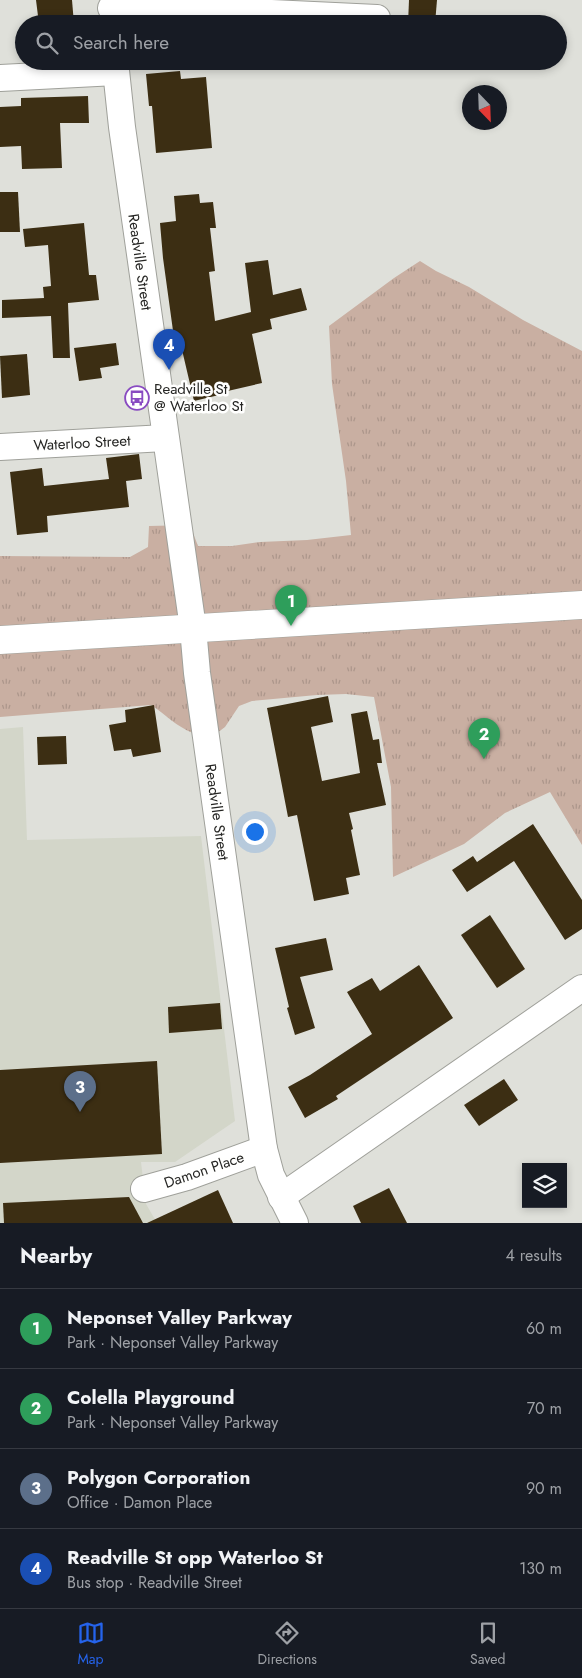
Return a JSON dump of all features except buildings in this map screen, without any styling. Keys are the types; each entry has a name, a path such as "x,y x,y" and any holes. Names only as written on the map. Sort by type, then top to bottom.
{"main road":[{"path":"0,640 582,605"}],"street":[{"path":"111,10 129,4 187,9 314,15"},
{"path":"0,78 77,70"},
{"name":"Readville Street","path":"115,70 264,1150 271,1175 295,1223"},
{"name":"Waterloo Street","path":"0,447 165,438"},
{"path":"281,1197 582,988"},
{"name":"Damon Place","path":"144,1189 187,1177 264,1150"}],"shaded area":[{"path":"23,727 27,840 201,836 235,1121 175,1162 141,1162 146,1204 157,1223 0,1223 0,729"}],"green space":[{"path":"420,261 469,287 523,320 582,351 582,845 550,792 505,813 464,844 393,877 391,787 374,697 346,694 252,701 239,706 225,727 213,736 195,734 187,730 151,705 0,717 0,556 130,557 148,547 149,526 190,525 198,546 232,546 351,535 346,481 332,384 329,326"}],"place":[{"name":"Readville St opp Waterloo St","path":"169,370"},
{"name":"Readville St @ Waterloo St","path":"137,398"},
{"name":"Neponset Valley Parkway","path":"291,626"},
{"name":"Colella Playground","path":"484,759"},
{"name":"Polygon Corporation","path":"80,1112"}]}
